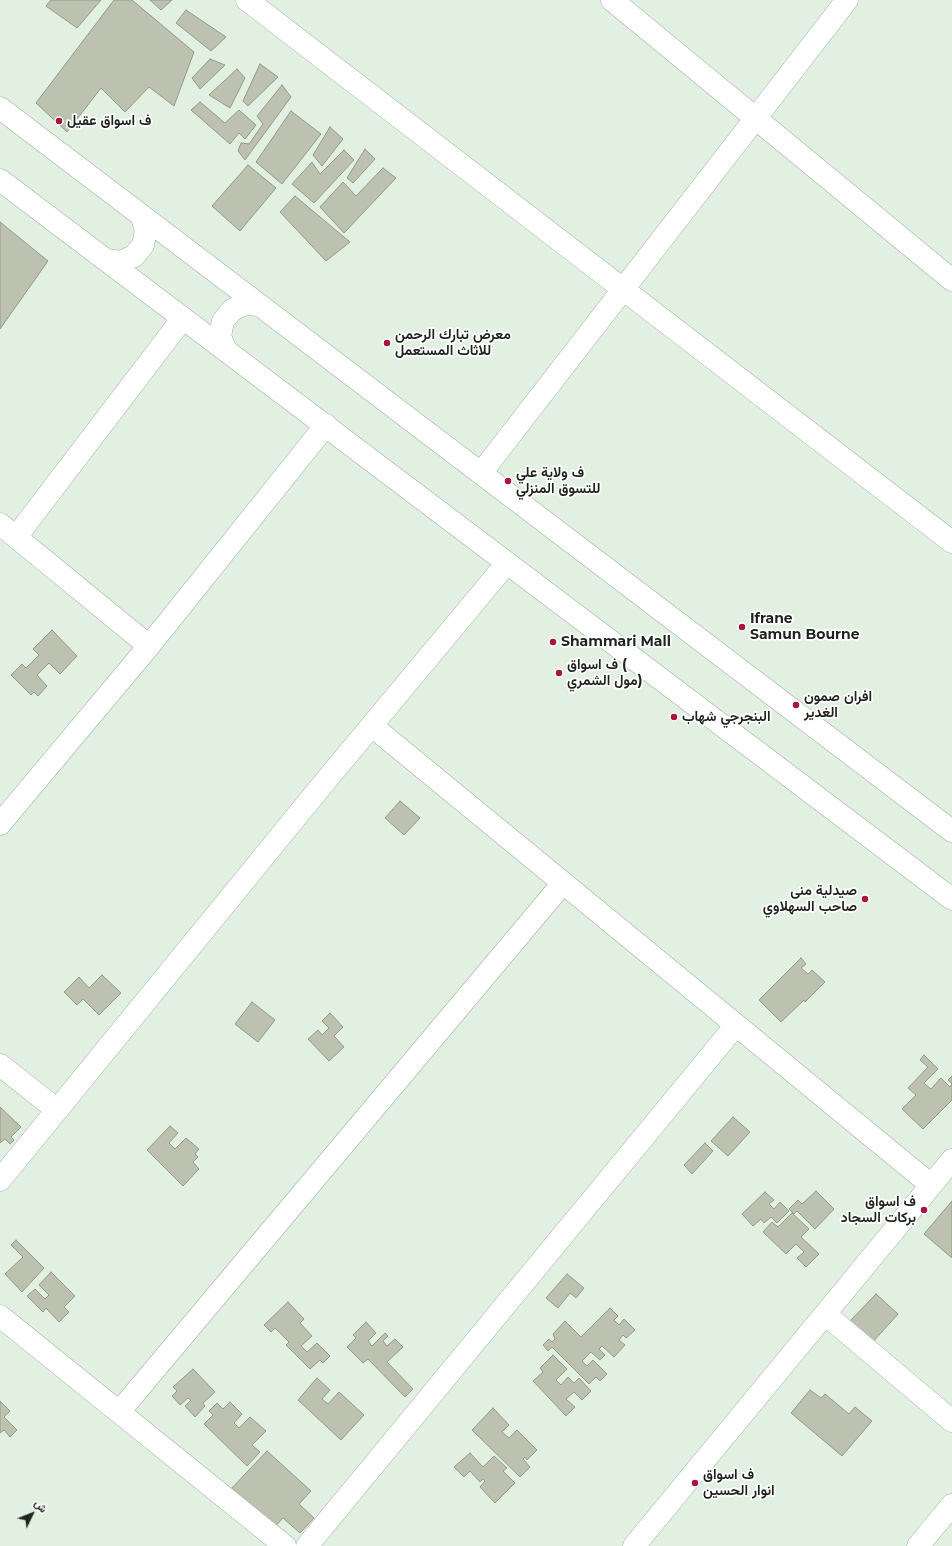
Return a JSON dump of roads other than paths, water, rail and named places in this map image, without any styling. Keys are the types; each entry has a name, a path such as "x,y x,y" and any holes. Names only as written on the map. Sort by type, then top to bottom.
{"street":[{"path":"247,0 952,542"},
{"path":"612,0 952,280"},
{"path":"481,473 847,0"},
{"path":"0,108 952,831"},
{"path":"0,180 952,899"},
{"path":"106,260 121,262 134,256 143,245 146,231 142,217"},
{"path":"225,349 220,336 223,321 232,310 244,304 259,305"},
{"path":"149,646 8,530 183,318"},
{"path":"4,812 149,646 326,425"},
{"path":"0,1180 507,563"},
{"path":"372,726 931,1185"},
{"path":"119,1412 564,883"},
{"path":"307,1546 736,1025"},
{"path":"0,1065 57,1110"},
{"path":"634,1546 952,1160"},
{"path":"825,1314 952,1420"},
{"path":"0,1316 285,1546"},
{"path":"918,1546 952,1505"}],"place":[{"name":"ف اسواق عقيل","path":"59,121"},
{"name":"معرض تبارك الرحمن للاثاث المستعمل","path":"387,343"},
{"name":"ف ولاية علي للتسوق المنزلي","path":"508,481"},
{"name":"Ifrane Samun Bourne","path":"742,627"},
{"name":"Shammari Mall","path":"553,642"},
{"name":"ف اسواق ( مول الشمري)","path":"559,673"},
{"name":"افران صمون الغدير","path":"796,705"},
{"name":"البنجرجي شهاب","path":"674,717"},
{"name":"صيدلية منى صاحب السهلاوي","path":"865,899"},
{"name":"ف اسواق بركات السجاد","path":"924,1210"},
{"name":"ف اسواق انوار الحسين","path":"695,1483"}]}
